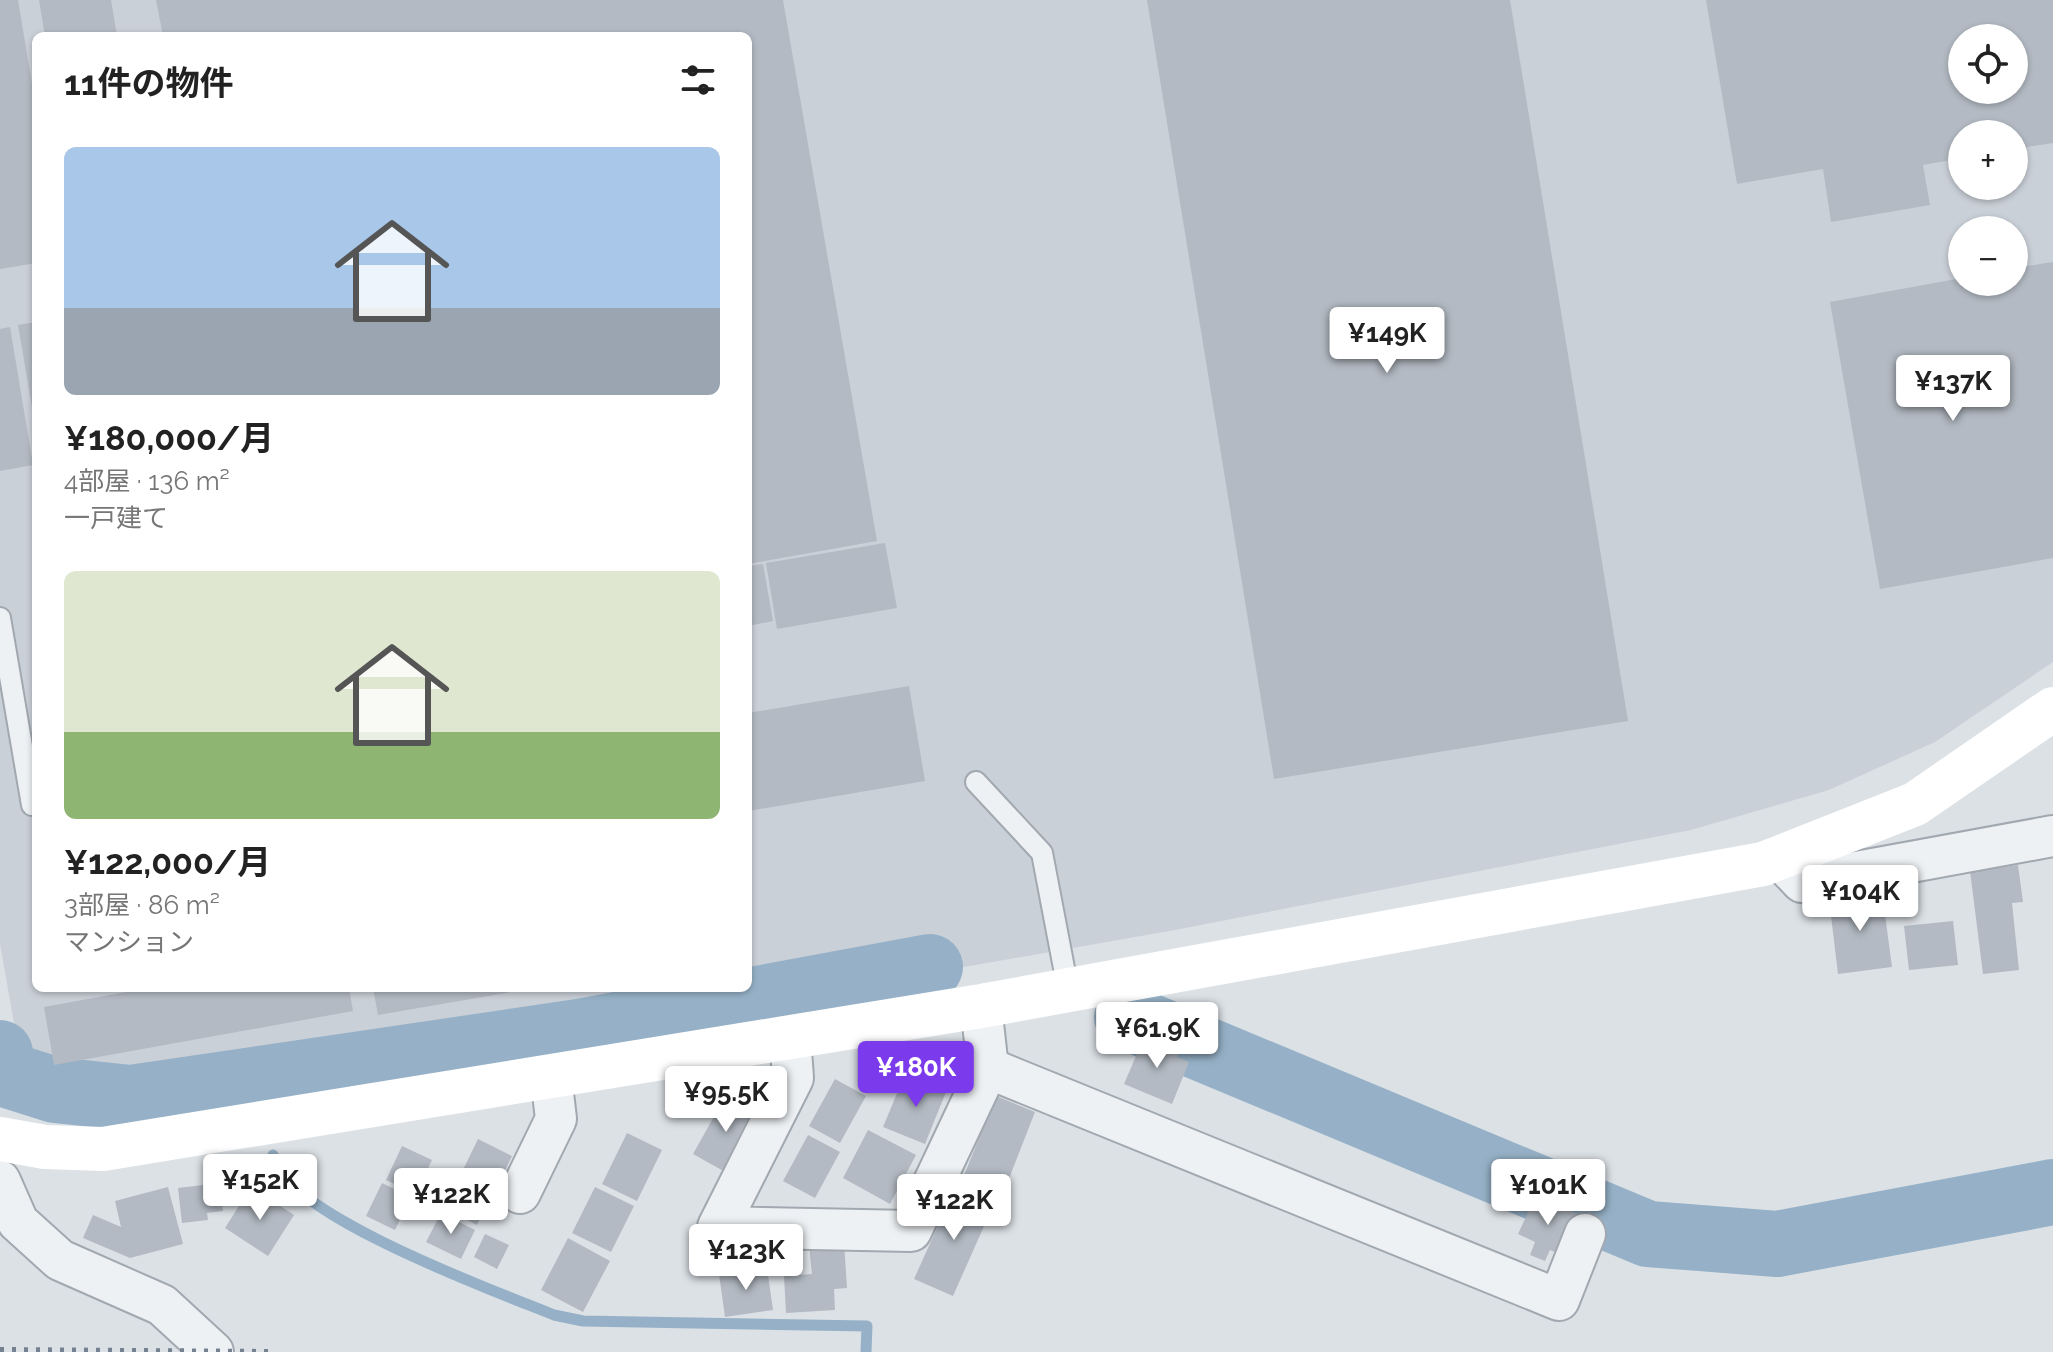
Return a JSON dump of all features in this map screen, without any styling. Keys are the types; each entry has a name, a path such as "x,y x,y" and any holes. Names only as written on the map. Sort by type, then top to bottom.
{"street":[{"path":"0,1139 45,1147 103,1149 981,1006 1763,864 1915,804 2053,709"},
{"path":"1779,858 1802,882 2053,836"},
{"path":"790,1037 793,1078 718,1227 911,1231 988,1068 981,1006"},
{"path":"988,1068 1559,1300 1585,1234"},
{"path":"520,1193 556,1119 551,1076"},
{"path":"0,1181 18,1222 60,1260 162,1305 213,1352"}],"lane":[{"path":"0,618 32,805"},
{"path":"976,782 1042,853 1068,989"}],"shaded area":[{"path":"0,0 2053,0 2053,662 1935,742 1829,790 1691,830 1175,930 936,972 933,959 752,988 752,32 32,32 32,992 730,992 181,1081 114,1085 21,1063 0,944"}],"building":[{"path":"0,0 18,0 32,84 32,264 0,269"},
{"path":"39,0 111,0 116,32 44,32"},
{"path":"156,0 783,0 877,541 752,563 752,32 162,32"},
{"path":"1147,0 1510,0 1628,721 1274,779"},
{"path":"1706,0 2053,0 2053,143 2028,147 2028,120 1948,120 1948,161 1923,165 1930,205 1831,222 1823,169 1737,184"},
{"path":"2053,262 2053,558 1880,589 1830,302 1948,281 1948,296 2028,296 2028,266"},
{"path":"32,323 32,407 18,325"},
{"path":"10,327 32,465 0,471 0,329"},
{"path":"885,543 897,608 777,629 766,563"},
{"path":"763,564 773,621 752,625 752,565"},
{"path":"909,686 925,781 752,810 752,712"},
{"path":"2018,865 2023,902 2012,903 2019,970 1983,974 1970,871"},
{"path":"1882,892 1892,967 1838,974 1829,899"},
{"path":"1953,921 1958,965 1909,970 1904,926"},
{"path":"126,992 350,992 353,1011 54,1065 44,1007"},
{"path":"374,992 511,992 378,1015"},
{"path":"1145,1035 1180,1050 1177,1057 1189,1062 1172,1104 1124,1084"},
{"path":"925,1078 948,1087 925,1144 883,1127 903,1079 922,1087"},
{"path":"835,1079 866,1096 840,1143 809,1126"},
{"path":"726,1095 760,1114 727,1173 693,1154"},
{"path":"996,1096 1035,1112 1001,1199 961,1183"},
{"path":"868,1130 916,1155 890,1204 843,1178"},
{"path":"627,1133 662,1150 637,1201 602,1184"},
{"path":"808,1135 840,1152 815,1198 783,1181"},
{"path":"478,1139 512,1156 496,1189 462,1172"},
{"path":"402,1146 432,1160 416,1194 386,1180"},
{"path":"458,1177 492,1194 477,1225 443,1208"},
{"path":"220,1183 223,1211 207,1213 208,1220 182,1223 178,1188"},
{"path":"382,1183 411,1197 395,1230 366,1216"},
{"path":"168,1187 183,1244 130,1258 83,1238 93,1215 121,1227 115,1201"},
{"path":"251,1187 294,1215 268,1256 225,1228"},
{"path":"595,1187 634,1206 611,1252 572,1233"},
{"path":"955,1188 993,1206 953,1296 914,1279"},
{"path":"1536,1195 1579,1215 1562,1255 1550,1250 1545,1261 1530,1255 1535,1242 1518,1234"},
{"path":"441,1213 475,1230 461,1259 426,1242"},
{"path":"485,1234 509,1245 497,1269 474,1257"},
{"path":"568,1238 610,1261 583,1312 541,1290"},
{"path":"844,1242 847,1288 834,1289 835,1310 786,1313 784,1276 812,1274 809,1245"},
{"path":"767,1268 773,1310 725,1317 719,1274"}],"waterway":[{"path":"0,1053 4,1074 55,1090 131,1098 579,1032 930,967"},
{"path":"1127,1017 1648,1234 1777,1244 2053,1192"},
{"path":"259,1079 261,1088"},
{"path":"273,1155 285,1178 312,1201 351,1225 443,1270 554,1315 583,1321 867,1326 866,1352"}],"railway":[{"path":"0,1350 271,1352"}]}
